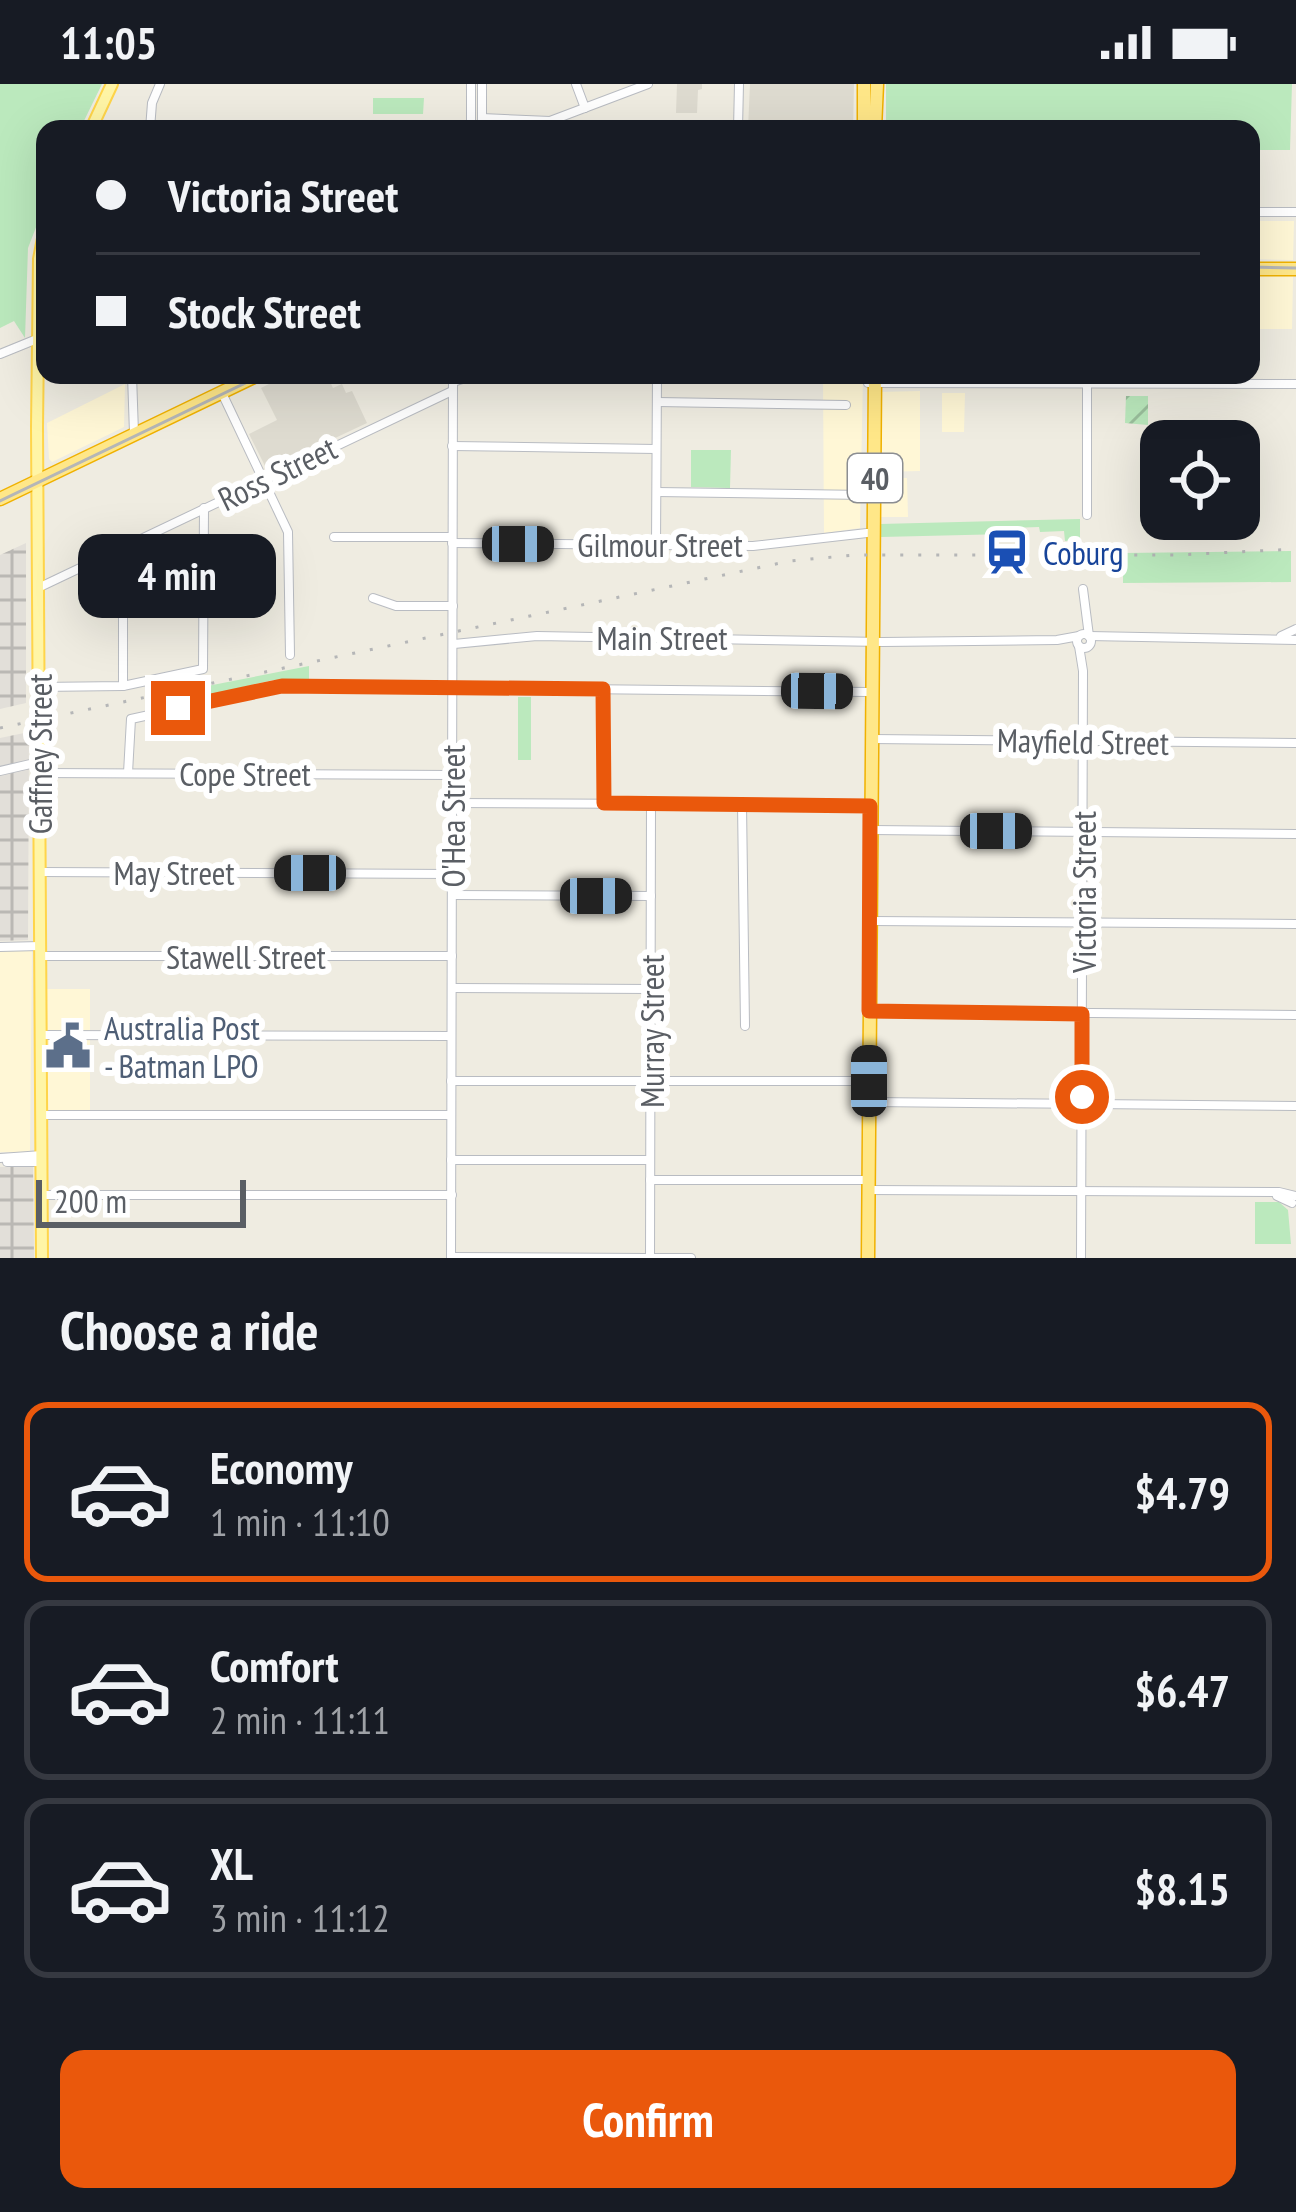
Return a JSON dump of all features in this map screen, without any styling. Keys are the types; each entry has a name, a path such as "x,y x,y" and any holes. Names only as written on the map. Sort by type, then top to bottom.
{"highway":[{"path":"863,84 864,120"},
{"path":"875,120 877,84"},
{"path":"1260,269 1296,269"},
{"path":"0,499 239,384"},
{"name":"40","path":"871,384 867,533 871,581"},
{"name":"40","path":"868,1258 871,384"}],"main road":[{"path":"95,120 112,84"},
{"name":"Gaffney Street","path":"38,384 42,1258"}],"street":[{"path":"151,120 160,84"},
{"path":"470,120 471,84"},
{"path":"482,84 482,120"},
{"path":"576,84 585,108"},
{"path":"553,120 648,84"},
{"path":"738,120 739,84"},
{"path":"1260,212 1296,212"},
{"path":"0,354 36,339"},
{"path":"1260,381 1296,382"},
{"path":"133,384 134,435"},
{"name":"Ross Street","path":"38,588 263,481 451,384"},
{"name":"O'Hea Street","path":"452,1258 453,384"},
{"path":"656,384 656,544"},
{"path":"1087,384 1088,515"},
{"path":"222,392 289,537 290,655"},
{"path":"656,402 846,405"},
{"path":"452,446 656,449"},
{"path":"656,493 867,495"},
{"path":"39,687 123,686 203,669 204,508"},
{"name":"Gilmour Street","path":"334,537 755,546 867,533"},
{"path":"123,547 123,686"},
{"name":"Victoria Street","path":"1081,1258 1083,589"},
{"path":"373,598 396,606 453,605"},
{"path":"1268,640 1296,629"},
{"name":"Main Street","path":"454,644 516,636 1296,640"},
{"path":"128,773 128,723 135,718 273,686 870,692"},
{"path":"603,689 604,803"},
{"name":"Mayfield Street","path":"870,739 1296,742"},
{"name":"Cope Street","path":"0,771 452,775"},
{"path":"452,803 870,806"},
{"name":"Murray Street","path":"647,1258 651,803"},
{"path":"742,804 745,1026"},
{"path":"870,830 1296,834"},
{"name":"May Street","path":"40,872 452,874"},
{"path":"452,895 651,896"},
{"path":"870,921 1296,924"},
{"name":"Stawell Street","path":"0,947 452,956"},
{"path":"452,988 651,989"},
{"path":"869,1011 1296,1016"},
{"path":"40,1036 452,1036"},
{"path":"451,1081 869,1081"},
{"path":"869,1102 1296,1106"},
{"path":"41,1115 451,1115"},
{"path":"0,1160 41,1159"},
{"path":"452,1160 650,1160"},
{"path":"650,1180 1258,1193 1295,1203"},
{"path":"41,1195 452,1195"},
{"path":"452,1258 691,1258"}],"shaded area":[{"path":"677,84 702,84 697,113 676,113"},
{"path":"750,84 854,84 853,120 748,120"},
{"path":"1260,221 1294,221 1293,260 1260,259"},
{"path":"1260,276 1293,276 1292,329 1260,329"},
{"path":"125,384 124,427 52,462 47,423"},
{"path":"269,384 331,384 333,388 342,384 346,393 352,391 367,423 267,470 249,434 277,420 261,388"},
{"path":"823,384 863,384 860,528 824,533"},
{"path":"920,391 920,471 879,472 878,392"},
{"path":"942,393 965,393 964,432 942,432"},
{"path":"879,477 907,478 908,517 880,517"},
{"path":"26,543 26,703 0,709 0,555"},
{"path":"29,732 28,940 0,941 0,738"},
{"path":"32,950 30,1152 0,1152 0,951"},
{"path":"47,989 90,989 90,1112 46,1111"},
{"path":"0,1167 33,1167 34,1258 0,1258"}],"green space":[{"path":"0,84 102,84 84,120 36,120 36,227 28,248 25,338 14,321 0,328"},
{"path":"886,84 1292,84 1290,150 1260,150 1260,120 886,120"},
{"path":"373,98 424,98 423,114 373,114"},
{"path":"1126,396 1148,396 1148,420 1125,423"},
{"path":"691,450 731,450 730,488 691,487"},
{"path":"1080,519 1080,540 1065,541 1064,531 1040,532 1039,527 1008,528 1007,534 881,537 880,524"},
{"path":"1291,551 1291,582 1123,583 1123,553"},
{"path":"309,666 309,680 273,680 153,708 146,698"},
{"path":"518,697 531,697 531,760 518,760"},
{"path":"1255,1202 1279,1202 1288,1210 1291,1244 1255,1244"}],"tram line":[{"path":"1260,267 1296,268"},
{"path":"0,501 243,384"}],"railway":[{"path":"0,728 790,561 854,555 1177,555 1296,549"}],"place":[{"name":"Coburg","path":"1007,552"},
{"name":"Australia Post - Batman LPO","path":"68,1046"}],"route":[{"path":"178,708 282,686 603,689 604,803 870,806 869,1011 1082,1014 1082,1097"}]}
